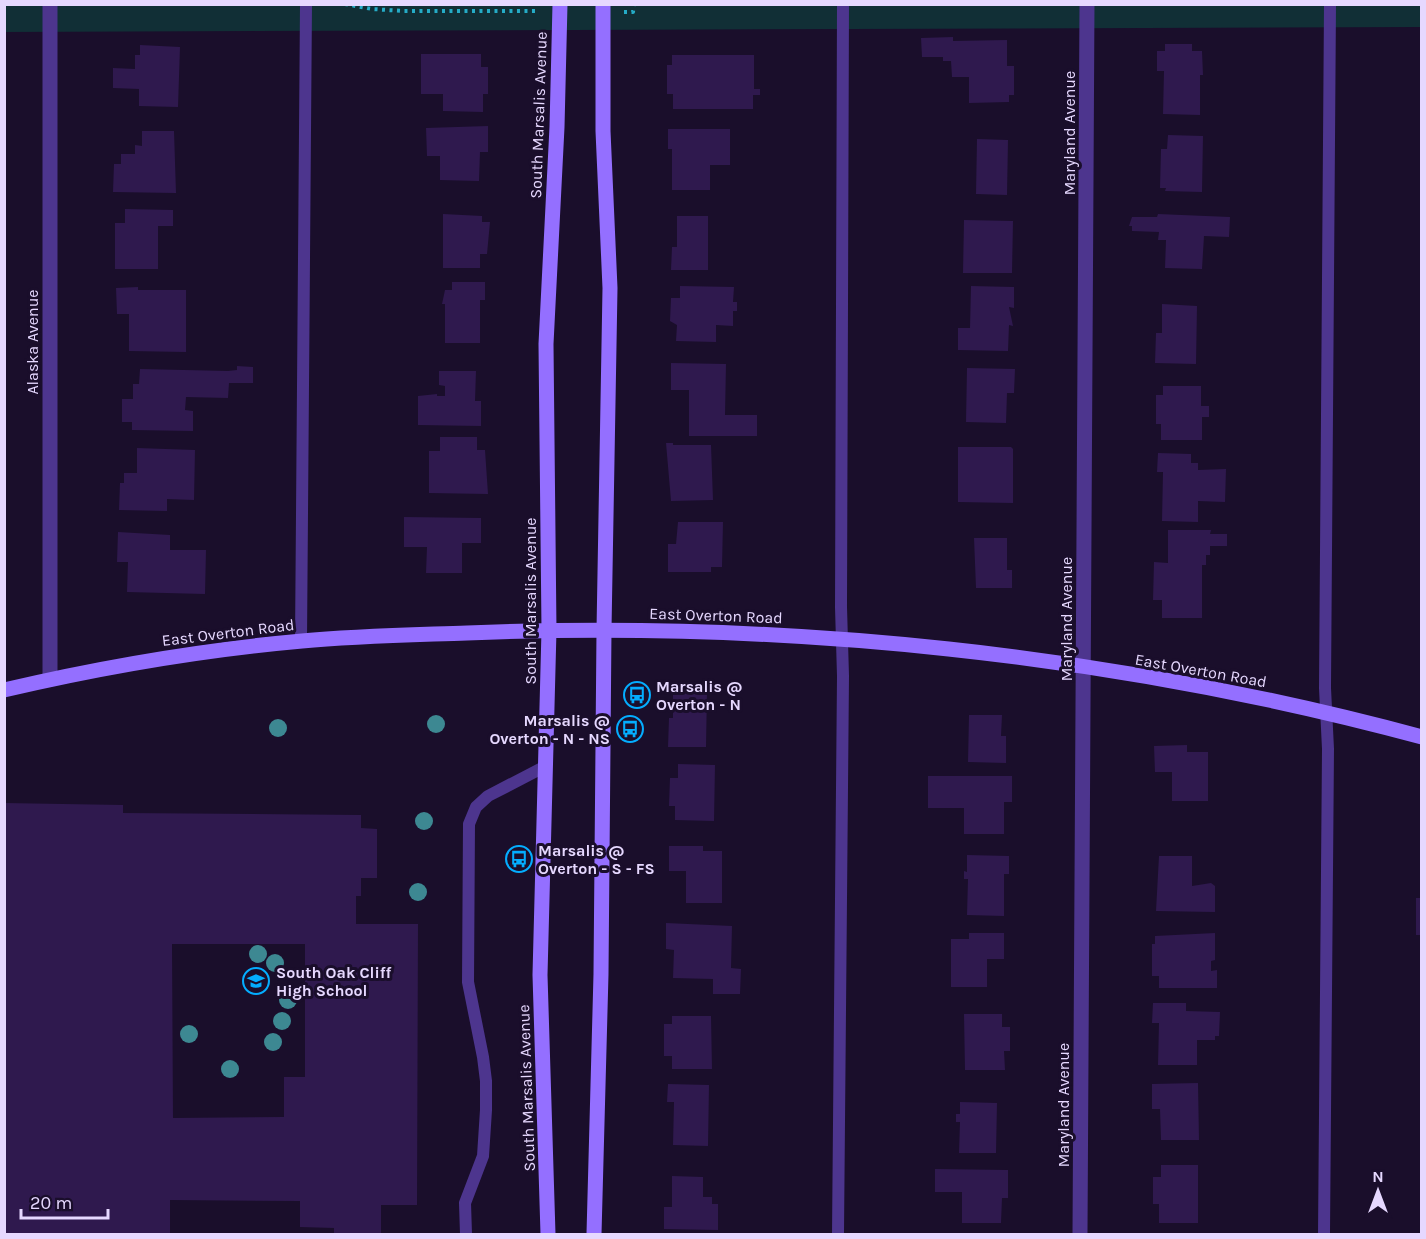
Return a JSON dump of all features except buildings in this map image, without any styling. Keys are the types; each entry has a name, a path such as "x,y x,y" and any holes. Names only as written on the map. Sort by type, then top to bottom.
{"main road":[{"name":"South Marsalis Avenue","path":"548,1234 540,975 549,630 546,344 557,128 560,4"},
{"path":"594,1234 601,974 610,288 603,131 603,4"},
{"name":"East Overton Road","path":"4,690 174,656 301,641 549,630 752,633 964,652 1084,667 1219,689 1422,737"}],"street":[{"name":"Alaska Avenue","path":"50,4 50,679"},
{"name":"Maryland Avenue","path":"1080,1234 1087,4"}],"lane":[{"path":"301,641 306,4"},
{"path":"838,1234 843,687 841,640 843,4"},
{"path":"1324,1234 1330,4"},
{"path":"466,1234 465,1203 483,1156 486,1110 483,1057 468,982 469,824 476,807 488,796 546,766"}],"path":[{"path":"345,4 403,11 540,11"},
{"path":"619,12 633,12 633,4"}],"green space":[{"path":"1421,4 1422,27 5,32 4,5"}],"place":[{"name":"Marsalis @ Overton - N","path":"637,695"},
{"name":"Marsalis @ Overton - N - NS","path":"630,729"},
{"name":"Marsalis @ Overton - S - FS","path":"519,859"},
{"name":"South Oak Cliff High School","path":"256,981"}]}
